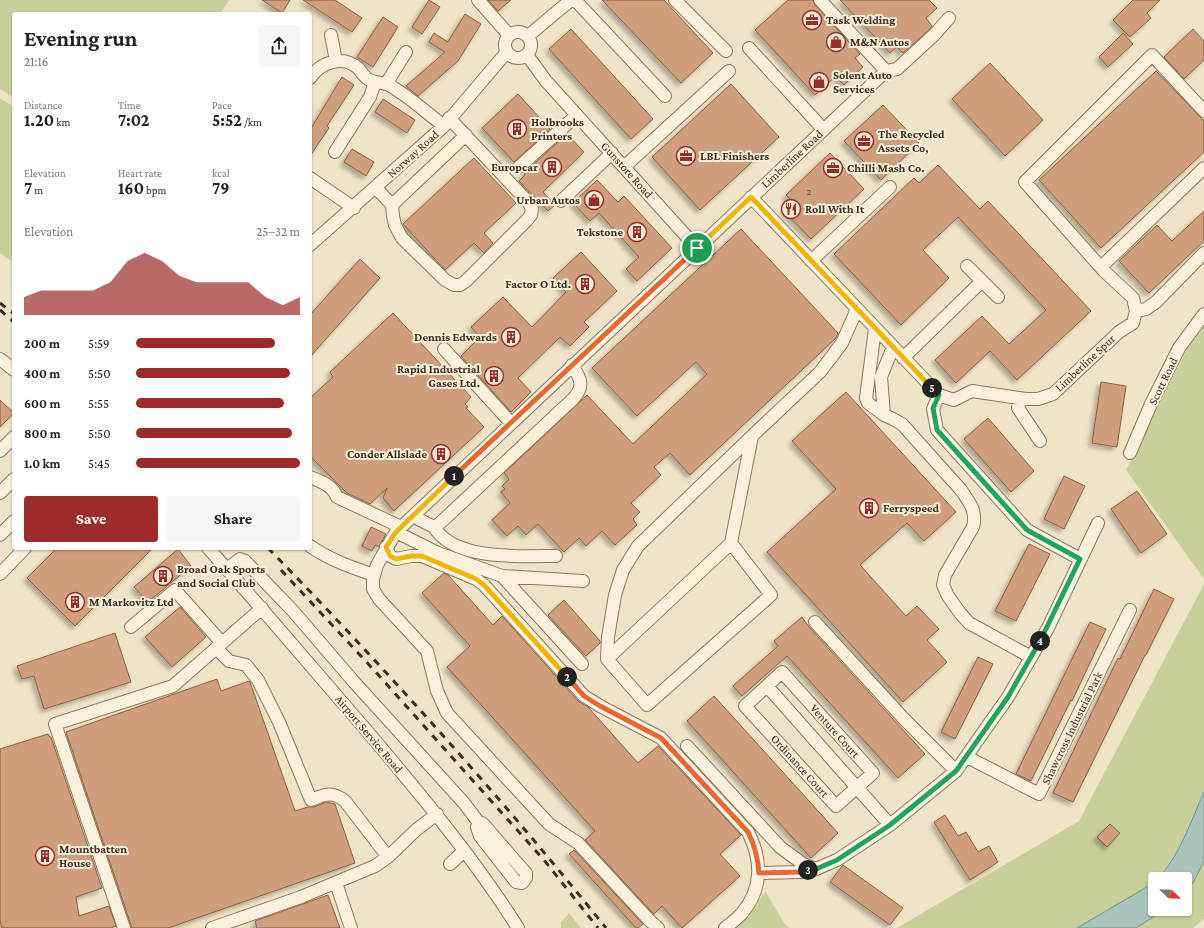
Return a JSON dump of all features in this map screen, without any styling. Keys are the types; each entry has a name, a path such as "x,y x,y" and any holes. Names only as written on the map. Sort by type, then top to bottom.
{"street":[{"path":"478,0 509,35"},
{"path":"528,36 571,0"},
{"path":"575,0 665,96"},
{"path":"675,0 726,50"},
{"path":"820,0 886,71"},
{"name":"Limberline Road","path":"374,575 386,547 398,530 823,129 886,71 897,69 935,34 949,18"},
{"path":"521,32 528,36 531,45 530,51 523,58 509,56 506,52 504,44 509,35 521,32"},
{"path":"331,35 336,61"},
{"path":"749,48 823,129"},
{"path":"335,152 370,97 406,52"},
{"name":"Norway Road","path":"312,243 354,208 447,122 506,52"},
{"name":"Gunstore Road","path":"526,55 546,81 697,248"},
{"path":"1204,111 1152,55 1025,182 1101,267 1133,298 1136,311 1146,309 1156,302 1204,254"},
{"path":"312,75 326,63 336,61 348,63 357,67 367,79 398,91 466,135 529,203 532,209 531,215 527,220 466,281 460,285 454,285 445,280 402,238 395,225 392,205 376,188"},
{"path":"624,167 729,71"},
{"path":"518,167 577,115"},
{"path":"392,205 466,135"},
{"path":"561,201 612,154"},
{"path":"1101,267 1204,168"},
{"path":"312,179 354,208"},
{"path":"811,261 890,188"},
{"path":"751,197 939,395 933,408 937,430 1027,530 1080,559"},
{"path":"967,266 998,298"},
{"path":"903,358 982,281"},
{"path":"731,544 771,595 647,705 607,660 608,636 615,595 623,570 638,546 820,372 842,343 857,309"},
{"name":"Limberline Spur","path":"939,395 954,400 972,391 1038,399 1053,394 1119,332 1133,323 1136,311"},
{"name":"Scott Road","path":"1130,453 1151,404 1179,348 1204,314"},
{"path":"875,329 866,398 868,403 884,415 902,424 961,490 974,512 975,518 972,527 944,575 943,585 948,596 960,614 969,623 1031,658"},
{"path":"884,415 881,377 893,347"},
{"path":"444,349 511,423"},
{"path":"0,359 12,368"},
{"path":"434,527 445,520 578,394 581,386 580,380 572,366"},
{"path":"1020,398 1018,408 1040,441"},
{"path":"607,660 731,544 752,436"},
{"path":"0,451 12,439"},
{"path":"312,478 329,486 335,492 337,497 438,552 502,576 583,581"},
{"path":"0,493 12,481"},
{"path":"414,515 420,520 434,527 438,534 444,539 458,546 479,553 521,556 556,556"},
{"path":"0,535 12,523"},
{"path":"759,873 800,872 816,869 837,860 890,825 956,771 1008,697 1031,658 1048,628 1098,523"},
{"path":"312,547 336,561 374,575 373,589 379,599 427,651 437,691 447,713 549,824 578,843 658,928"},
{"path":"386,547 390,556 396,559 411,556 422,556 476,579 484,585 584,696 661,738 748,832 754,843 758,856 758,883 752,899 742,914 725,928"},
{"path":"0,574 23,550"},
{"name":"Airport Service Road","path":"210,550 262,608 437,814 498,895 518,928"},
{"path":"227,569 237,560 240,559 245,561 293,611 354,682 464,803 479,823 482,823 485,826 526,873 526,878 522,883 516,882 480,836 477,827 479,823"},
{"path":"502,576 582,664"},
{"path":"131,627 175,590 229,661 246,665 258,680 279,722 311,800 327,795 338,796 345,801 388,857"},
{"path":"124,928 55,724 172,686 262,608"},
{"name":"Shawcross Industrial Park","path":"966,758 1039,794 1130,610"},
{"path":"815,622 899,713 956,771"},
{"name":"Venture Court","path":"767,686 782,672 873,773 856,788"},
{"path":"337,696 354,682"},
{"path":"767,686 890,825"},
{"name":"Ordinance Court","path":"767,686 745,706 836,806 856,788"},
{"path":"686,746 780,847 803,864 816,869"},
{"path":"212,928 336,883 375,866 388,857 416,830 437,814"},
{"path":"450,864 464,851"},
{"path":"336,883 351,928"}],"green space":[{"path":"0,0 229,0 221,12 12,12 12,97 0,89"},
{"path":"0,98 12,106 12,262 0,253"},
{"path":"1204,325 1204,579 1126,470 1187,349"},
{"path":"1204,584 1204,792 1180,846 1162,872 1148,872 1148,885 1145,888 1077,928 897,928 1079,821"},
{"path":"1204,861 1204,919 1193,928 1136,928 1155,916 1192,916 1192,884"},
{"path":"765,891 785,924 790,928 732,928 746,915"},
{"path":"569,913 581,928 561,928 561,922"}],"water":[{"path":"1204,792 1204,861 1192,884 1192,872 1163,872 1178,850"},
{"path":"1148,886 1148,916 1155,916 1136,928 1077,928"}],"building":[{"path":"262,0 290,0 283,12"},
{"path":"303,0 335,0 362,18 352,32"},
{"path":"429,0 440,7 422,34 412,27"},
{"path":"488,0 511,0 498,11"},
{"path":"602,0 664,0 713,53 681,83"},
{"path":"788,0 813,0 815,5 860,54 855,58 863,67 844,85 836,76 815,95 755,30"},
{"path":"840,0 929,0 937,8 926,18 932,26 930,29 903,53 897,47 890,53"},
{"path":"1133,0 1160,0 1147,13 1151,18 1130,37 1113,20"},
{"path":"465,14 481,24 458,61 418,96 406,86 445,52 429,42 434,33 448,42"},
{"path":"383,17 398,27 373,67 357,57"},
{"path":"571,29 653,119 631,139 549,49"},
{"path":"1193,29 1204,41 1204,60 1184,79 1164,57"},
{"path":"1123,33 1133,44 1108,67 1099,57"},
{"path":"990,63 1043,120 1005,156 952,99"},
{"path":"1156,71 1204,121 1204,152 1101,248 1039,180"},
{"path":"342,77 354,85 327,126 329,128 312,153 312,127"},
{"path":"731,84 779,137 700,210 652,157"},
{"name":"Holbrooks Printers","path":"518,94 550,129 514,162 482,128"},
{"path":"383,99 415,120 407,133 375,112"},
{"path":"883,105 919,143 881,180 844,141"},
{"name":"Europcar","path":"567,134 584,152 543,192 555,205 548,211 519,181 525,175 524,173"},
{"path":"352,149 374,162 366,176 344,162"},
{"path":"830,153 864,189 811,239 784,211 790,199 786,195"},
{"path":"474,158 516,203 484,233 493,243 484,253 474,243 445,270 403,224"},
{"path":"938,165 980,209 988,201 1091,311 1017,380 990,351 956,383 935,360 982,316 1009,344 1046,310 958,217 923,250 949,278 901,325 834,254 914,178 919,183"},
{"name":"Tekstone","path":"597,180 618,202 624,196 672,248 637,281 626,269 639,257 599,213 590,221 573,203"},
{"path":"1204,211 1204,241 1149,293 1119,261 1157,225 1172,241"},
{"path":"741,229 838,333 836,338 690,475 670,453 654,467 661,475 631,503 640,512 633,519 637,525 615,545 602,531 586,546 579,538 564,552 538,524 526,535 518,526 507,536 492,520 510,503 501,492 505,489 502,486 509,479 504,473 587,395 633,444 707,374 696,362 637,416 592,368"},
{"path":"581,252 617,291 584,322 589,327 570,346 560,337 518,378 531,392 511,412 461,356 480,337 471,327 503,297 532,327 566,292 553,278"},
{"path":"360,259 380,278 312,355 312,313"},
{"path":"393,313 471,397 465,404 468,407 466,408 484,427 394,511 383,498 387,488 370,504 347,493 312,458 312,396 333,377 330,372"},
{"path":"1101,382 1126,386 1117,447 1092,443"},
{"path":"846,392 956,512 924,541 907,523 860,565 906,616 917,606 939,629 927,640 947,662 903,702 767,552 836,489 792,441"},
{"path":"0,400 12,411 12,415 0,427"},
{"path":"988,418 1034,471 1011,492 964,439"},
{"path":"1064,476 1085,486 1064,529 1044,519"},
{"path":"1137,491 1167,534 1141,553 1111,509"},
{"path":"371,527 386,534 379,547 375,545 372,551 362,546"},
{"path":"1029,544 1050,554 1016,621 995,611"},
{"name":"M Markovitz Ltd","path":"55,550 151,550 75,626 27,578"},
{"name":"Broad Oak Sports and Social Club","path":"177,550 179,550 191,566 148,602 134,587"},
{"path":"444,573 448,575 493,625 502,616 578,701 588,707 638,763 658,746 741,835 720,854 740,876 682,928 662,906 654,914 585,840 595,831 447,667 470,646 422,593"},
{"path":"1154,589 1174,599 1073,802 1053,793 1118,658 1120,659"},
{"path":"564,600 600,641 600,643 586,656 548,615"},
{"path":"180,607 206,637 172,667 145,637"},
{"path":"802,617 809,627 925,754 898,778 787,656 742,696 733,686 778,646 774,641"},
{"path":"1090,622 1106,629 1072,701 1071,700 1031,781 1016,774"},
{"path":"115,633 131,682 44,709 34,676 22,679 17,666"},
{"path":"978,657 993,664 955,739 941,732"},
{"path":"217,679 221,691 249,681 250,682 295,811 308,807 314,807 326,802 335,804 355,863 168,928 132,928 66,732"},
{"path":"714,696 838,833 811,858 687,721"},
{"name":"Mountbatten House","path":"48,734 51,737 102,888 76,897 79,916 109,906 116,926 111,928 2,928 0,921 0,749"},
{"path":"945,815 958,836 966,832 978,852 989,846 998,862 970,880 934,822"},
{"path":"1110,824 1120,833 1107,847 1097,837"},
{"path":"574,850 643,924 636,928 569,854"},
{"path":"843,865 903,908 890,925 830,882"},
{"path":"328,895 340,928 257,928 255,921"}],"railway":[{"path":"0,303 12,312"},
{"path":"0,310 12,320"},
{"path":"270,550 356,640 442,734 525,830 606,928"},
{"path":"281,570 373,669 544,860 598,928"}],"place":[{"name":"Task Welding","path":"812,20"},
{"name":"M&N Autos","path":"836,42"},
{"name":"Solent Auto Services","path":"819,82"},
{"name":"Holbrooks Printers","path":"517,129"},
{"name":"The Recycled Assets Co,","path":"864,141"},
{"name":"LBL Finishers","path":"686,156"},
{"name":"Europcar","path":"552,167"},
{"name":"Chilli Mash Co.","path":"833,168"},
{"name":"Urban Autos","path":"594,200"},
{"name":"Roll With It","path":"791,209"},
{"name":"Tekstone","path":"637,232"},
{"name":"Factor O Ltd.","path":"585,284"},
{"name":"Dennis Edwards","path":"511,337"},
{"name":"Rapid Industrial Gases Ltd.","path":"494,376"},
{"name":"Conder Allslade","path":"441,454"},
{"name":"Ferryspeed","path":"869,508"},
{"name":"Broad Oak Sports and Social Club","path":"163,576"},
{"name":"M Markovitz Ltd","path":"75,602"},
{"name":"Mountbatten House","path":"45,856"}],"route":[{"path":"751,197 939,395 933,408 937,430 1027,530 1080,559 1048,628 1008,697 956,771 890,825 837,860 816,869 800,872 759,873 758,856 754,843 748,832 661,738 584,696 484,585 464,573 422,556 411,556 396,559 390,556 386,547 396,532 697,248 751,197"}]}
